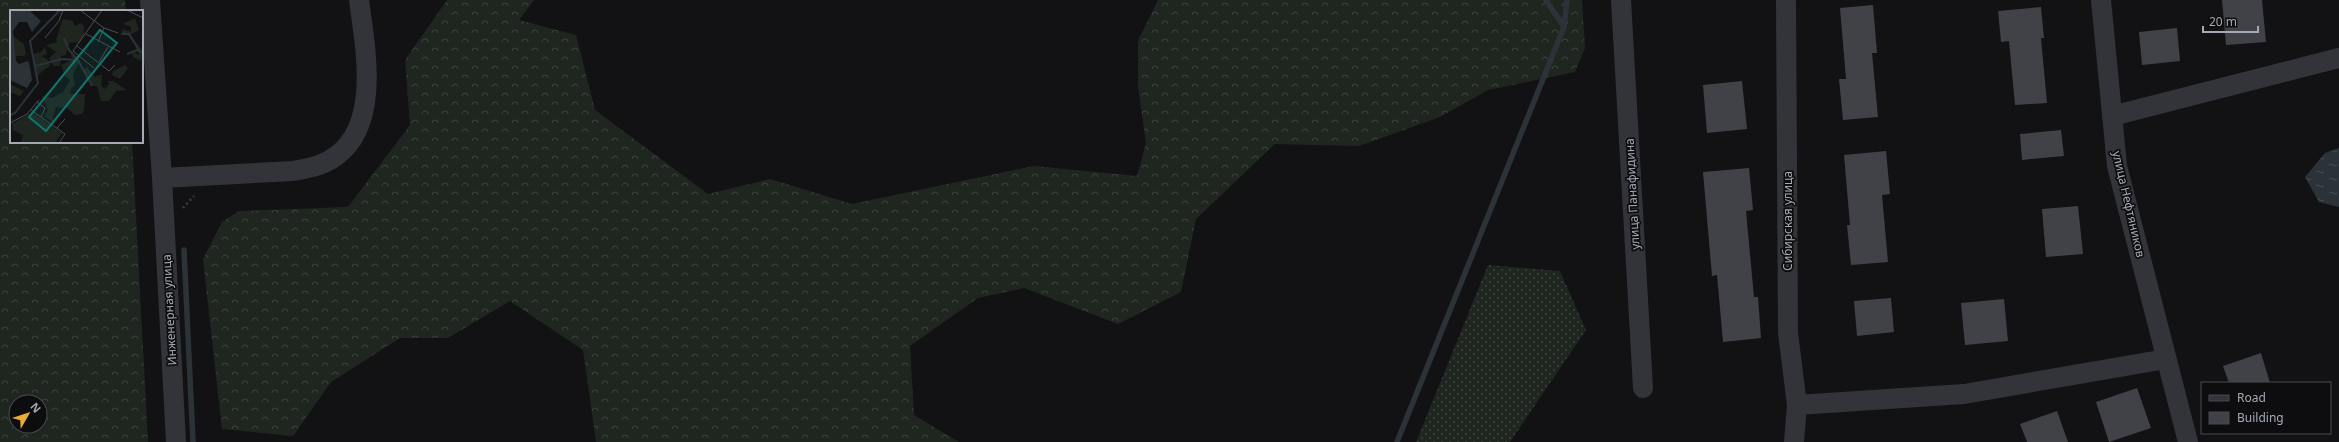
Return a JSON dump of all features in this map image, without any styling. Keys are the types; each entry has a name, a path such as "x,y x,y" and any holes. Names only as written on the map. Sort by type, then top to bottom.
{"street":[{"name":"Инженерная улица","path":"150,0 162,178 176,442"},
{"path":"162,178 293,171 313,167 337,156 353,137 362,117 368,90 359,0"},
{"name":"улица Панафидина","path":"1621,0 1643,388"},
{"name":"Сибирская улица","path":"1786,0 1788,333 1797,405 1794,442"},
{"name":"улица Нефтяников","path":"2101,0 2117,166 2188,442"},
{"path":"2112,116 2339,58"},
{"path":"1797,405 1964,394 2166,359"}],"path":[{"path":"179,215 187,202 197,194"}],"green space":[{"path":"0,0 125,0 126,10 10,10 10,143 132,143 148,442 0,442"},
{"path":"447,0 534,0 519,20 576,35 595,110 708,194 770,179 852,204 1034,166 1137,176 1146,143 1138,86 1138,41 1158,0 1582,0 1585,48 1575,72 1488,90 1440,117 1359,146 1275,144 1196,219 1181,292 1118,324 1024,288 978,298 910,346 914,415 959,442 596,442 583,350 510,301 448,338 400,338 331,382 293,436 222,429 203,259 222,222 239,211 348,207 410,125 405,60"},
{"path":"1488,265 1560,271 1586,330 1510,442 1416,442"}],"water":[{"path":"2339,148 2339,207 2319,202 2305,177 2325,153"}],"building":[{"path":"2222,0 2262,0 2266,42 2226,45"},
{"path":"1873,5 1877,53 1872,53 1878,117 1843,120 1839,79 1846,79 1840,8"},
{"path":"2041,7 2044,38 2041,38 2047,103 2015,105 2009,41 2001,42 1998,11"},
{"path":"2177,28 2180,61 2142,65 2139,32"},
{"path":"1742,81 1747,129 1707,133 1703,85"},
{"path":"2061,130 2064,156 2022,160 2020,134"},
{"path":"1886,151 1890,194 1882,195 1888,262 1851,265 1847,225 1850,225 1844,155"},
{"path":"1749,168 1753,210 1746,211 1754,297 1758,297 1761,338 1723,342 1717,275 1712,276 1703,172"},
{"path":"2078,206 2083,254 2046,257 2042,209"},
{"path":"1891,298 1894,332 1857,336 1854,301"},
{"path":"2004,299 2008,341 1965,345 1961,303"},
{"path":"2261,353 2270,382 2229,382 2223,366"},
{"path":"2137,388 2151,428 2109,442 2096,402"},
{"path":"2057,411 2068,442 2027,442 2020,424"}],"waterway":[{"path":"1546,0 1564,27"},
{"path":"1397,442 1564,27 1567,0"},
{"path":"184,250 193,442"}]}
